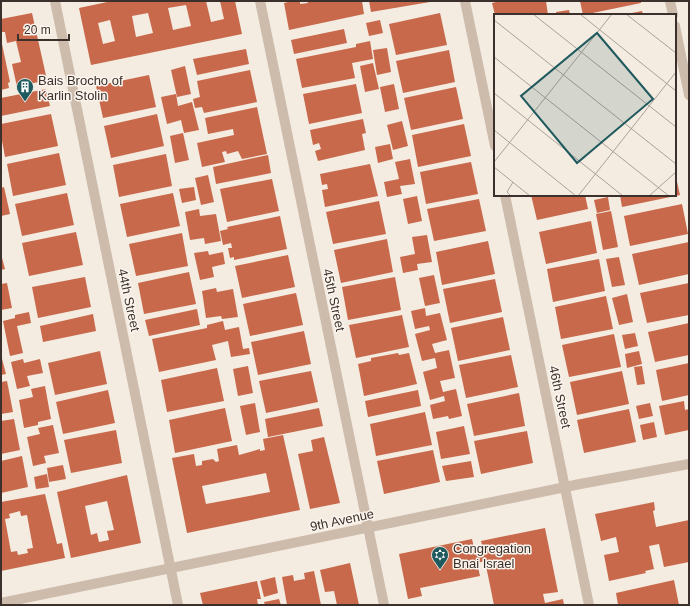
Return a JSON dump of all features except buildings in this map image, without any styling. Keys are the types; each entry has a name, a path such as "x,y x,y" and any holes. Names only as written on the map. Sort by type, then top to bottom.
{"street":[{"name":"44th Street","path":"55,1 178,605"},
{"name":"45th Street","path":"260,1 384,605"},
{"path":"465,1 494,141"},
{"path":"670,1 673,14"},
{"path":"676,31 689,95"},
{"name":"46th Street","path":"505,196 589,605"},
{"name":"9th Avenue","path":"1,603 689,464"}],"place":[{"name":"Bais Brocho of Karlin Stolin","path":"25,102"},
{"name":"Congregation Bnai Israel","path":"440,570"}]}
